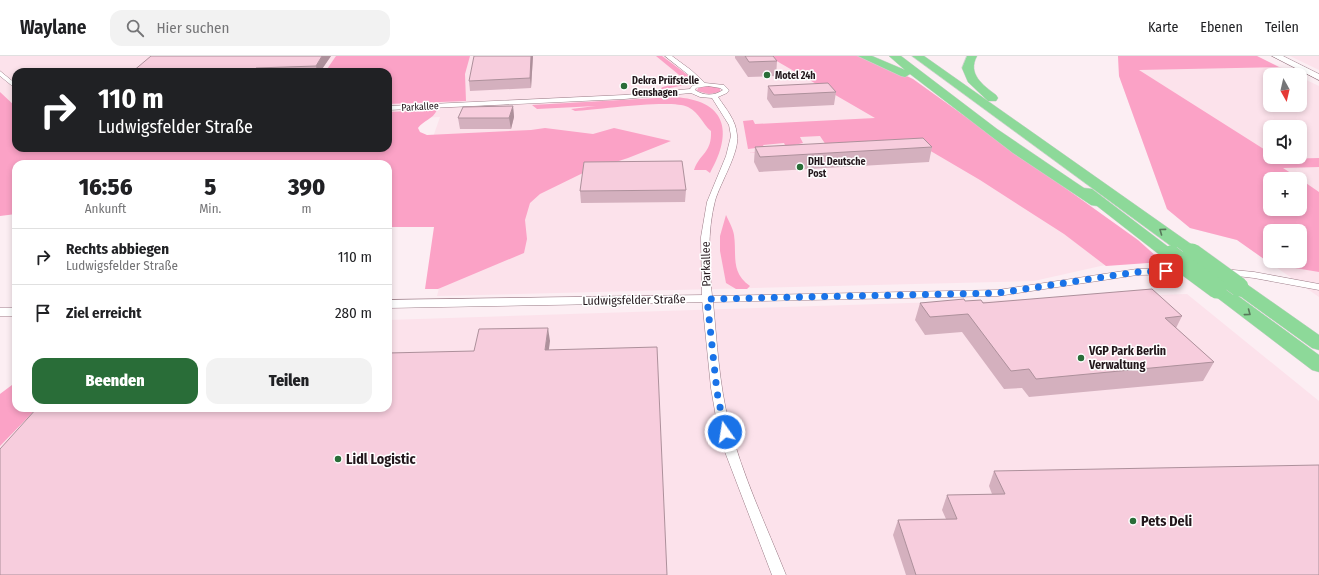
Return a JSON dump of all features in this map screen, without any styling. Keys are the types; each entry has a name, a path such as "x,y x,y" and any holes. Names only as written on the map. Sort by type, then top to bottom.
{"highway":[{"path":"863,56 891,61 954,104 1043,169 1113,212"},
{"path":"904,56 1113,212 1169,263 1217,290 1319,365"},
{"path":"917,56 1319,344"},
{"path":"928,56 1084,166 1132,209"},
{"path":"970,60 968,72 977,84 1013,115"}],"street":[{"path":"668,56 690,71 703,84 713,84 725,88 725,92 714,96"},
{"path":"1276,56 1319,77"},
{"path":"0,73 12,84"},
{"name":"Parkallee","path":"692,91 694,87 703,84"},
{"name":"Parkallee","path":"392,108 624,97 692,91 698,95 714,96 728,115 733,128 735,141 731,157 713,194 708,219 705,252 707,299 717,392 725,432 735,462 779,575"},
{"name":"Ludwigsfelder Straße","path":"392,304 998,293 1137,272 1169,263 1319,287"},
{"path":"0,312 12,312"}],"shaded area":[{"path":"0,56 778,56 1123,261 1034,281 437,296 442,276 433,137 440,117 392,119 392,68 12,68 12,117 0,104"},
{"path":"336,56 470,56 465,74 466,101 392,104 392,68 328,68"},
{"path":"656,56 662,56 689,76 691,80 684,85 661,90 661,88 679,83 684,79"},
{"path":"768,56 858,56 888,67 913,79 1138,240 1165,264 1148,263 1106,266 1064,234 980,180 917,143 748,153 826,145 820,136 800,137 803,143 786,147 784,143 763,145 764,147 748,149 743,121 753,120 755,124 875,118"},
{"path":"1118,56 1257,56 1282,68 1263,68 1263,112 1307,112 1307,80 1319,86 1319,297 1277,268 1307,268 1307,224 1263,224 1263,258 1237,240 1190,228 1167,209 1119,76"},
{"path":"1118,56 1257,56 1279,67 1139,70 1263,149 1263,164 1307,164 1307,158 1319,158 1319,167 1283,168 1289,172 1263,172 1263,216 1307,216 1307,184 1319,192 1319,272 1295,268 1307,268 1307,224 1263,224 1263,258 1237,240 1190,228 1167,209 1119,76"},
{"path":"1290,56 1319,56 1319,70"},
{"path":"708,85 719,87 721,92 709,94 697,91 698,88"},
{"path":"0,92 12,103 12,152 392,152 392,112 437,110 433,116 418,128 420,132 427,135 545,128 593,134 614,128 671,141 628,158 585,172 540,194 530,203 525,220 527,239 524,253 438,289 425,289 434,227 392,227 392,160 12,160 12,214 0,216"},
{"path":"674,97 691,99 705,104 715,111 720,120 723,131 722,144 710,173 706,170 694,170 696,164 708,149 711,131 696,112 688,107 679,105 650,104 575,111 571,109 596,106 537,109 532,105"},
{"path":"726,215 732,227 735,242 737,269 739,275 750,286 747,289 736,289 726,283 720,251 720,236"},
{"path":"1187,294 1319,401 1319,575 0,575 0,394 12,385 12,412 392,412 392,320"},
{"path":"12,385 12,412 33,412 0,446 0,394"}],"building":[{"path":"151,56 322,56 316,66 256,68 137,68"},
{"path":"474,56 531,56 530,78 469,81"},
{"path":"745,56 773,56 777,61 749,62"},
{"path":"828,83 836,92 774,95 768,86"},
{"path":"513,106 509,118 458,118 463,107"},
{"path":"923,138 932,147 760,157 755,147"},
{"path":"682,161 686,190 580,191 584,162"},
{"name":"VGP Park Berlin Verwaltung","path":"1152,289 1182,316 1165,318 1214,362 1036,379 1029,369 1011,371 968,314 930,317 920,303 964,299 965,301 981,300 983,303"},
{"name":"Lidl Logistic","path":"548,328 545,350 657,347 667,575 0,575 0,449 33,412 392,412 392,353 474,351 479,329"},
{"name":"Pets Deli","path":"1319,465 1319,575 916,575 898,520 957,519 947,495 1005,494 994,471"}],"place":[{"name":"Motel 24h","path":"767,75"},
{"name":"Dekra Prüfstelle Genshagen","path":"624,86"},
{"name":"DHL Deutsche Post","path":"800,167"},
{"name":"VGP Park Berlin Verwaltung","path":"1081,358"},
{"name":"Lidl Logistic","path":"338,459"},
{"name":"Pets Deli","path":"1133,521"}],"route":[{"path":"725,432 717,392 707,299 998,293 1051,287 1137,272 1166,271"}]}
